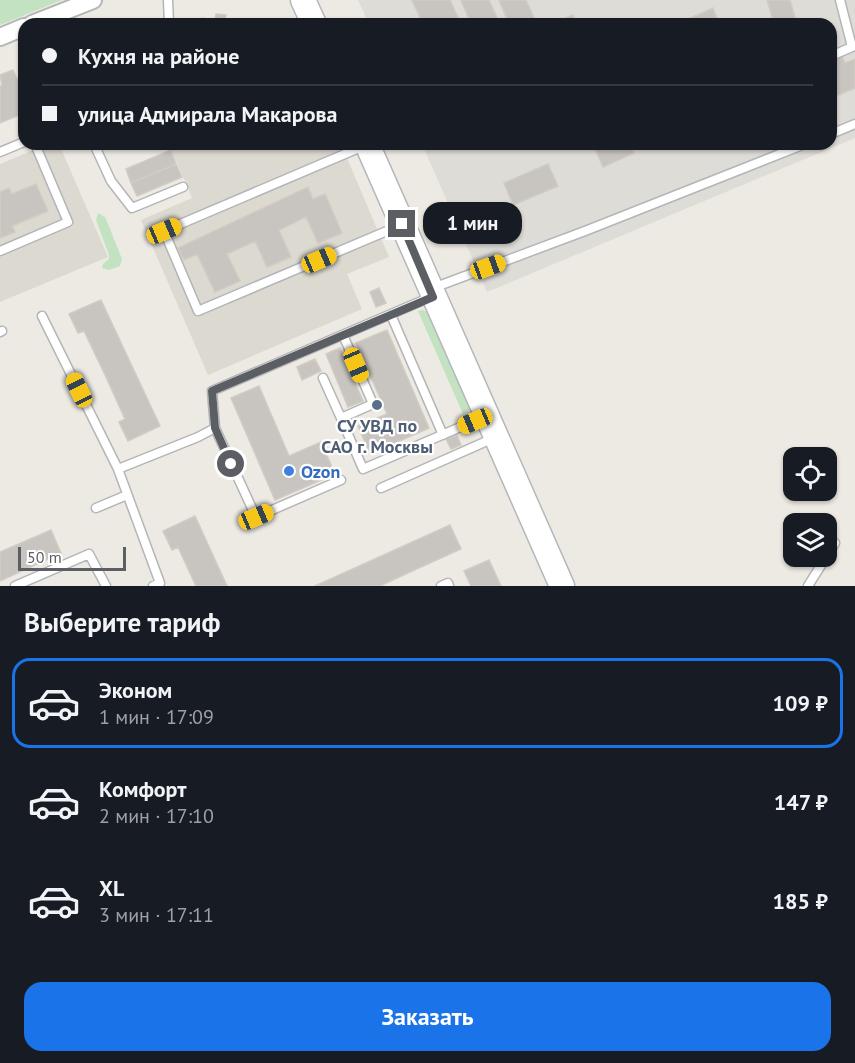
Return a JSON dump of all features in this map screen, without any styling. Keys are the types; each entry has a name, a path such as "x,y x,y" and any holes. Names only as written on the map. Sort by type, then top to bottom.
{"street":[{"path":"51,18 93,0"},
{"path":"303,0 311,18"},
{"path":"0,37 18,30"},
{"path":"370,150 562,586"}],"lane":[{"path":"168,0 169,18"},
{"path":"837,53 852,47 840,0"},
{"path":"837,131 855,124"},
{"path":"0,152 18,144"},
{"path":"0,251 68,222 38,150"},
{"path":"97,150 111,181 132,208 183,187"},
{"path":"353,150 164,231 198,311 402,224"},
{"path":"341,480 256,517 215,428 212,391 391,315 432,293 790,150"},
{"path":"391,315 443,435"},
{"path":"42,316 118,469 160,583 153,586"},
{"path":"341,418 373,404 343,335"},
{"path":"323,378 363,469 443,435 491,427"},
{"path":"381,488 491,427"},
{"path":"118,469 215,428"},
{"path":"96,508 127,495"},
{"path":"15,586 89,554 105,586"},
{"path":"808,586 820,567"},
{"path":"441,586 448,584 449,586"}],"shaded area":[{"path":"358,0 855,0 855,138 837,146 837,18 366,18"},
{"path":"34,150 62,150 108,257 0,302 0,164"},
{"path":"172,150 344,150 389,257 347,274 362,309 208,375 141,220 192,198"},
{"path":"425,150 826,150 487,292"}],"green space":[{"path":"0,0 62,0 0,25"},
{"path":"98,213 105,217 122,259 120,266 109,270 102,268 109,259 109,255 96,220"},
{"path":"418,311 427,312 470,407 463,414"}],"building":[{"path":"412,0 450,0 458,18 420,18"},
{"path":"461,0 489,0 497,18 468,18"},
{"path":"499,0 526,0 534,18 506,18"},
{"path":"767,0 790,0 795,18 772,18"},
{"path":"713,8 717,18 690,18"},
{"path":"216,14 226,15 226,18 215,18"},
{"path":"842,56 845,63 855,59 855,88 837,96 837,58"},
{"path":"13,70 18,79 18,116 0,123 0,86 2,85 0,75"},
{"path":"171,150 176,164 131,183 126,169"},
{"path":"596,150 633,150 634,153 603,167"},
{"path":"176,164 182,177 137,196 131,183"},
{"path":"548,164 558,186 513,205 504,183"},
{"path":"36,184 48,211 12,226 15,232 0,238 0,192 9,188 12,194"},
{"path":"308,187 313,199 325,194 342,233 318,243 306,217 279,230 291,257 267,267 255,241 227,254 240,281 215,292 197,254 184,260 178,248"},
{"path":"379,288 386,303 376,307 370,292"},
{"path":"101,300 160,426 128,441 119,422 125,419 106,377 84,331 78,333 69,314"},
{"path":"387,330 429,428 370,454 358,426 387,414 356,343"},
{"path":"340,348 363,401 348,407 326,354"},
{"path":"315,359 321,371 302,380 297,367"},
{"path":"259,386 289,456 321,442 335,474 275,500 231,398"},
{"path":"457,435 461,445 451,449 446,439"},
{"path":"195,516 227,586 196,586 178,547 172,550 163,531"},
{"path":"450,525 461,549 380,586 315,586"},
{"path":"51,530 61,553 0,581 0,552"},
{"path":"489,560 501,586 471,586 464,571"}],"place":[{"name":"СУ УВД по САО г. Москвы","path":"377,405"},
{"name":"Ozon","path":"289,471"}],"route":[{"path":"231,464 215,428 212,391 433,297 402,224"}]}
